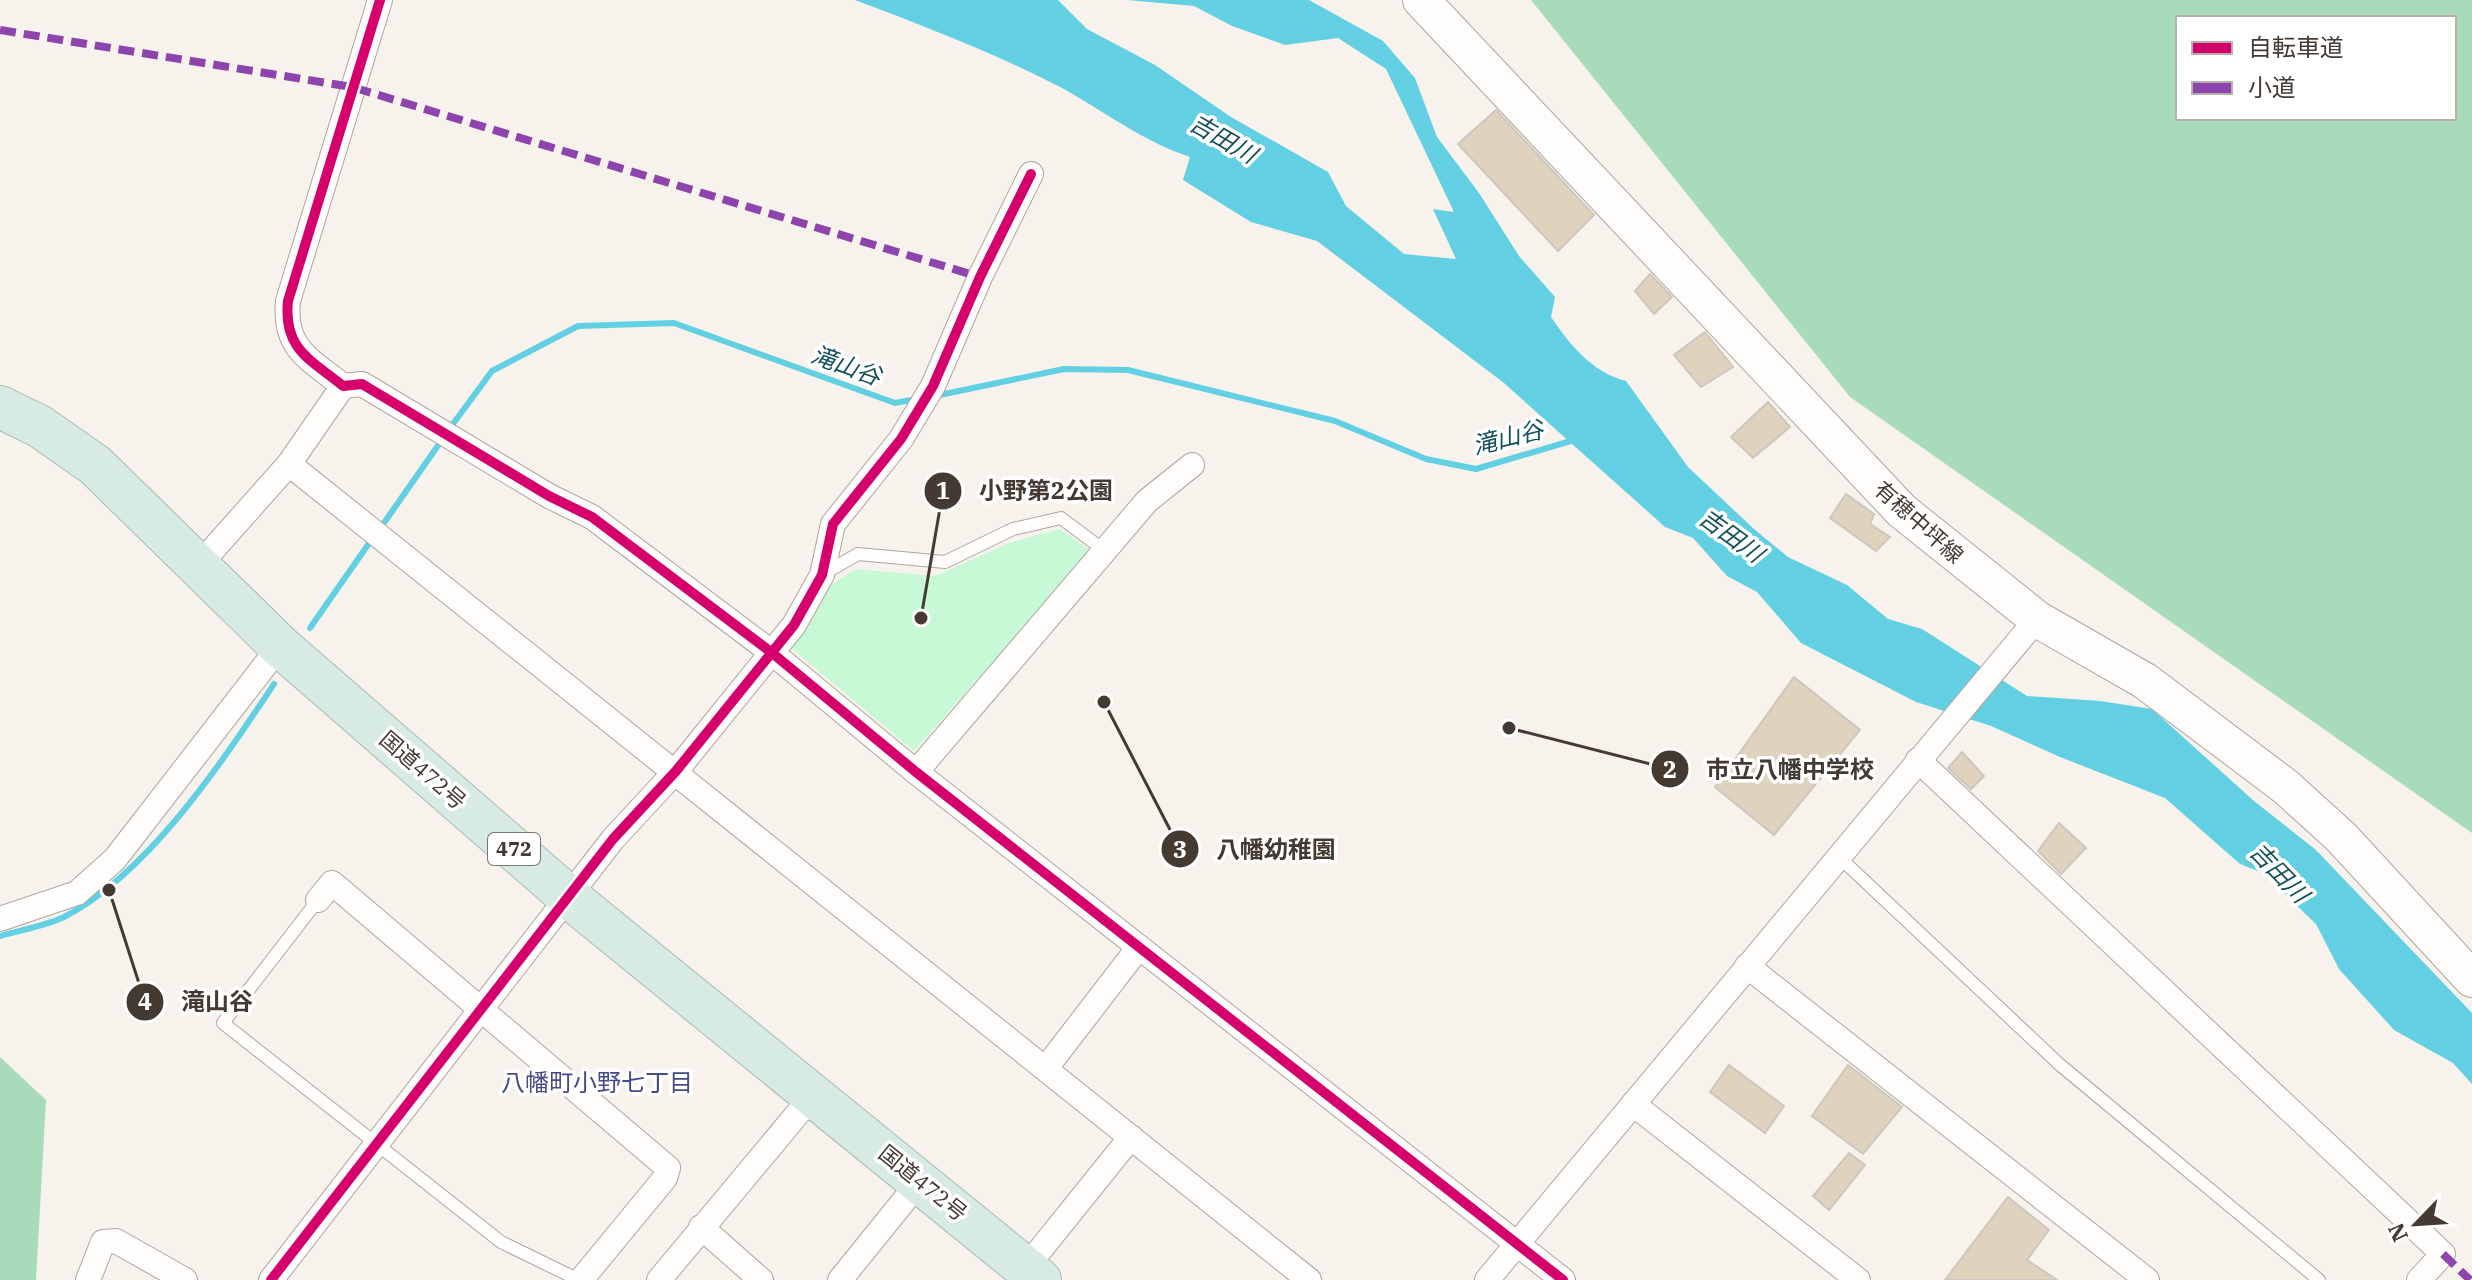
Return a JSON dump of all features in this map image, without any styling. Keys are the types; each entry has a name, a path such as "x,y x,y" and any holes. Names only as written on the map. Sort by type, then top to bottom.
{"highway":[{"name":"国道472号","path":"0,407 39,426 95,465 200,564 280,646 570,898 920,1181 1027,1276"}],"main road":[{"name":"有穂中坪線","path":"1421,0 1902,511 2032,626 2145,681 2286,787 2341,837 2472,979"}],"street":[{"path":"380,0 287,312 286,323 292,343 343,386 362,384 549,496 592,517 771,652 916,772 1563,1280"},
{"path":"271,1280 613,839 676,771 794,625 822,575 833,524 901,439 933,386 980,277 1031,174"},
{"path":"200,564 289,464 343,386"},
{"path":"289,464 354,512 1309,1280"},
{"path":"916,772 1147,501 1192,465"},
{"path":"1487,1280 2032,626"},
{"path":"0,919 77,893 115,859 280,646"},
{"path":"1918,760 2443,1254 2419,1280"},
{"path":"318,900 332,883 668,1168 665,1178 580,1280"},
{"path":"1046,1068 1139,947"},
{"path":"1747,966 2147,1280"},
{"path":"659,1280 814,1094"},
{"path":"1633,1104 1858,1280"},
{"path":"1027,1276 1131,1137"},
{"path":"840,1280 920,1181"},
{"path":"701,1227 761,1280"},
{"path":"88,1280 103,1242 116,1241 185,1280"}],"lane":[{"path":"822,575 858,554 945,562 1013,529 1061,518 1105,551"},
{"path":"1838,856 2059,1064 2319,1280"},
{"path":"318,900 223,1023 501,1242 580,1280"}],"green space":[{"path":"1531,0 2472,0 2472,833 1850,397"},
{"path":"1060,529 1091,551 914,751 790,647 827,588 855,569 935,576 1011,542"},
{"path":"0,1057 46,1100 36,1280 0,1280"}],"water":[{"name":"吉田川","path":"855,0 1058,0 1087,29 1155,65 1231,117 1328,172 1346,206 1404,254 1456,259 1433,209 1454,212 1386,69 1338,38 1285,45 1232,26 1194,6 1127,0 1309,0 1383,41 1415,78 1437,137 1479,193 1519,256 1555,297 1551,317 1558,327 1593,365 1626,381 1688,467 1788,557 1847,585 1888,619 1922,629 2027,696 2100,701 2152,709 2254,801 2316,850 2472,1013 2472,1084 2453,1063 2394,1030 2339,969 2316,924 2263,873 2240,864 2165,798 1991,726 1916,702 1801,643 1757,592 1727,576 1693,538 1665,527 1504,383 1317,241 1251,222 1183,180 1190,157 1139,134 1060,87 984,51"}],"building":[{"path":"1496,110 1594,215 1558,251 1458,144"},
{"path":"1650,274 1672,297 1654,314 1635,291"},
{"path":"1705,332 1733,367 1701,387 1674,355"},
{"path":"1768,402 1790,427 1753,458 1731,437"},
{"path":"1846,494 1874,514 1870,524 1890,537 1876,551 1830,518"},
{"path":"1794,677 1860,730 1774,835 1715,787"},
{"path":"1962,752 1984,776 1971,789 1948,768"},
{"path":"2059,823 2086,848 2061,874 2038,851"},
{"path":"1729,1065 1784,1106 1765,1133 1710,1092"},
{"path":"1848,1065 1902,1107 1863,1154 1812,1116"},
{"path":"1849,1153 1865,1165 1829,1210 1813,1196"},
{"path":"2008,1197 2049,1230 2027,1260 2057,1280 1945,1280"}],"waterway":[{"name":"滝山谷","path":"450,428 492,371 578,326 674,323 895,403 916,399"},
{"name":"滝山谷","path":"935,396 1064,369 1128,370 1335,421 1426,459 1476,469 1574,440"},
{"name":"滝山谷","path":"379,530 444,437"},
{"name":"滝山谷","path":"310,628 372,539"},
{"name":"滝山谷","path":"0,936 64,917 95,898 125,873 181,813 274,684"}],"marked path":[{"path":"0,30 352,87 980,277"},
{"path":"2443,1254 2470,1280"}],"cycle path":[{"path":"380,0 288,301 290,331 301,351 343,386 362,384 549,496 592,517 771,652 916,772 1563,1280"},
{"path":"271,1280 613,839 676,771 794,625 822,575 833,524 901,439 933,386 980,277 1031,174"}],"place":[{"name":"小野第2公園","path":"921,618"},
{"name":"八幡幼稚園","path":"1104,702"},
{"name":"市立八幡中学校","path":"1509,728"},
{"name":"滝山谷","path":"109,890"}],"district":[{"name":"八幡町小野七丁目","path":"597,1083"}]}
